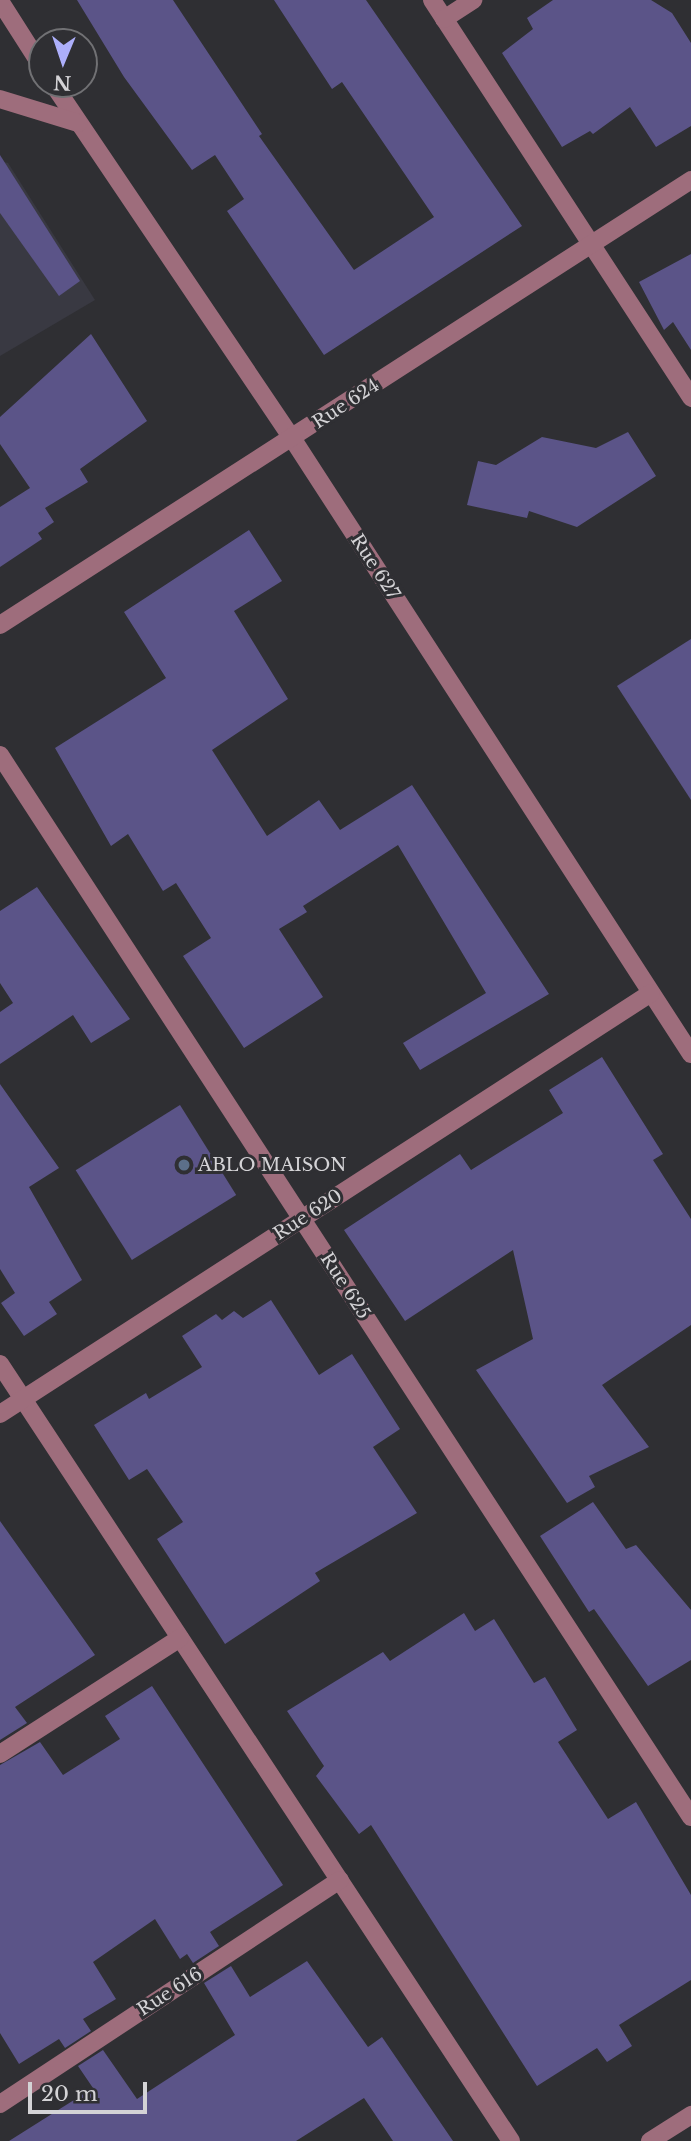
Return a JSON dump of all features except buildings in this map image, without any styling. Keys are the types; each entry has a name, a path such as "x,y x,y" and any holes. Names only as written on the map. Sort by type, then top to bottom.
{"street":[{"path":"432,0 691,398"},
{"path":"444,19 473,0"},
{"path":"0,1 28,45"},
{"name":"Rue 627","path":"62,98 292,438 691,1054"},
{"path":"0,99 78,123"},
{"name":"Rue 624","path":"0,625 691,180"},
{"name":"Rue 625","path":"0,755 691,1817"},
{"name":"Rue 620","path":"0,1414 651,993"},
{"path":"0,1364 511,2141"},
{"path":"0,1754 180,1638"},
{"name":"Rue 616","path":"0,2104 340,1880"},
{"path":"650,2141 691,2115"}],"shaded area":[{"path":"0,161 8,163 95,300 0,356"}],"place":[{"name":"ABLO MAISON","path":"184,1165"}]}
